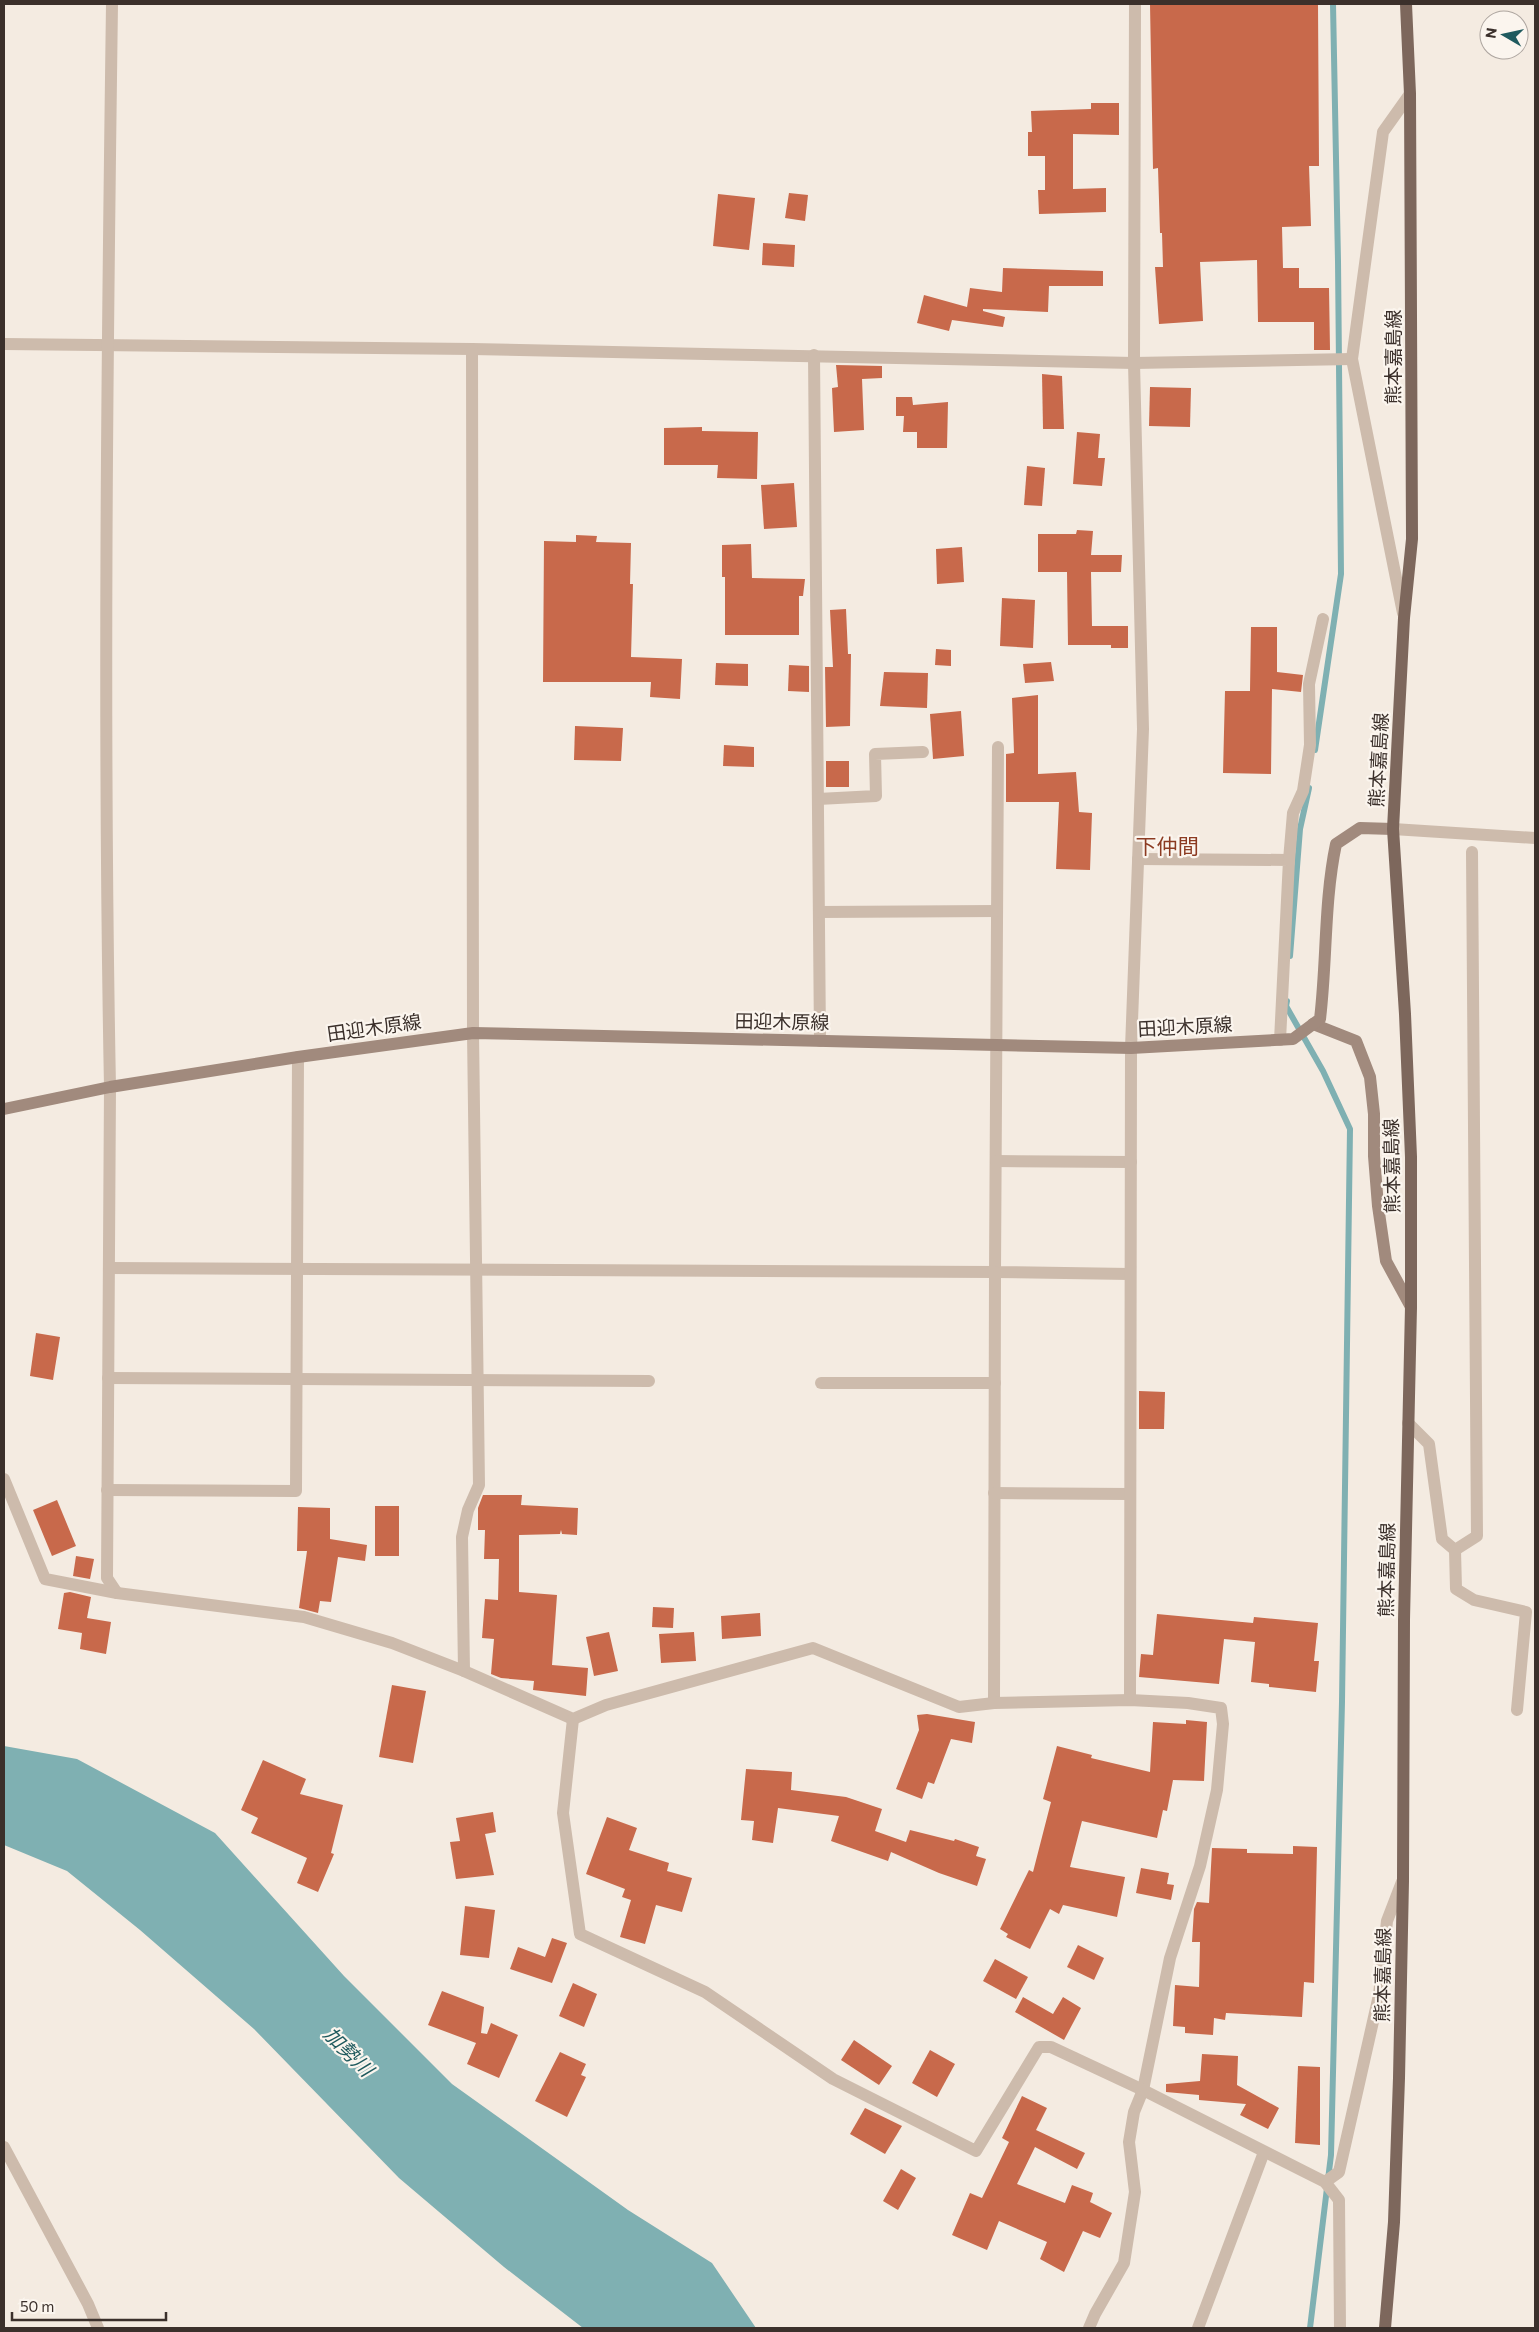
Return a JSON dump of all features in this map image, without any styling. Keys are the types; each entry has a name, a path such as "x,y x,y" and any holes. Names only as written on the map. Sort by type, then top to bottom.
{"main road":[{"name":"熊本嘉島線","path":"1385,2328 1394,2222 1403,1881 1404,1620 1411,1307 1411,1157 1405,1014 1393,829 1404,618 1412,539 1410,94 1406,4"},
{"name":"田迎木原線","path":"4,1109 110,1087 298,1057 473,1033 1131,1048 1293,1039 1320,1019 1325,978 1330,871 1336,844 1360,828 1393,829"},
{"path":"1312,1024 1356,1041 1370,1077 1374,1114 1374,1156 1378,1206 1386,1261 1411,1307"}],"street":[{"path":"112,4 108,345 107,913 110,1087 107,1578 117,1592"},
{"path":"1130,1700 1131,1048 1143,728 1134,362 1135,4"},
{"path":"1404,618 1352,359 1383,132 1410,94"},
{"path":"4,344 472,349 1134,362 1352,359"},
{"path":"464,1671 462,1537 468,1510 479,1485 473,1033 472,349"},
{"path":"814,355 820,1041"},
{"path":"1280,1040 1293,813 1303,791 1310,745 1309,684 1324,619"},
{"path":"994,1703 998,747"},
{"path":"818,799 876,796 876,754 923,752"},
{"path":"1393,829 1535,838"},
{"path":"1455,1550 1477,1536 1472,852"},
{"path":"1138,860 1289,860"},
{"path":"819,912 997,911"},
{"path":"108,1490 296,1492 298,1057"},
{"path":"996,1161 1131,1162"},
{"path":"109,1268 297,1267 1130,1274"},
{"path":"108,1378 297,1378 478,1381 649,1380"},
{"path":"821,1383 995,1383"},
{"path":"1408,1423 1429,1444 1442,1539 1455,1550 1456,1589 1474,1600 1530,1610 1517,1710"},
{"path":"4,1479 45,1578 117,1592 304,1617 392,1642 464,1671 574,1720 606,1705 813,1648 959,1707 994,1703 1130,1700 1188,1703 1221,1708 1224,1724 1218,1790 1200,1866 1170,1958 1143,2090 1134,2112 1129,2142 1135,2192 1124,2263 1095,2314 1090,2328"},
{"path":"994,1493 1130,1494"},
{"path":"574,1720 564,1813 580,1934 705,1992 833,2079 976,2150 1039,2047 1050,2047 1143,2090 1324,2182 1338,2200 1340,2328"},
{"path":"1324,2182 1338,2172 1379,1994 1387,1921 1403,1881"},
{"path":"4,2147 88,2304 98,2328"},
{"path":"1198,2328 1264,2152"}],"water":[{"name":"加勢川","path":"4,1746 77,1759 215,1833 344,1976 452,2084 628,2210 712,2263 756,2328 583,2328 504,2267 399,2178 254,2029 140,1930 67,1871 4,1845"}],"building":[{"path":"1150,4 1318,4 1319,166 1309,166 1311,226 1282,227 1283,268 1299,268 1299,288 1329,288 1330,350 1314,350 1314,322 1258,322 1257,260 1200,262 1203,321 1159,324 1155,267 1163,267 1158,168 1153,169"},
{"path":"1091,103 1119,103 1119,135 1073,134 1073,189 1106,188 1106,212 1039,214 1038,190 1045,190 1045,156 1028,156 1028,132 1032,132 1031,111 1091,109"},
{"path":"789,193 808,195 805,221 785,218"},
{"path":"718,194 755,198 749,250 713,246"},
{"path":"763,243 795,245 794,267 762,265"},
{"path":"1003,268 1103,271 1103,286 1049,286 1048,312 983,309 983,311 1005,317 1003,327 952,320 949,331 917,323 924,295 967,307 970,288 1002,292"},
{"path":"836,365 882,366 882,378 862,379 864,430 834,432 832,388 838,387"},
{"path":"1042,374 1062,376 1064,429 1043,429"},
{"path":"1150,387 1191,388 1190,427 1149,426"},
{"path":"896,397 912,397 913,405 948,402 947,448 917,448 917,432 903,432 904,416 896,416"},
{"path":"702,427 702,431 758,432 757,479 717,478 718,465 664,465 664,428"},
{"path":"1077,432 1100,434 1098,458 1105,458 1102,486 1073,484"},
{"path":"1027,466 1045,468 1042,506 1024,505"},
{"path":"794,483 797,527 764,529 761,485"},
{"path":"1077,530 1093,531 1091,555 1122,555 1121,572 1091,572 1092,626 1128,626 1128,648 1111,648 1111,645 1068,645 1067,572 1038,572 1038,534 1076,534"},
{"path":"576,535 597,536 596,542 631,543 630,584 633,584 631,657 682,659 680,699 650,697 651,682 543,682 544,541 576,542"},
{"path":"751,544 752,578 805,579 803,596 799,596 799,635 725,635 725,577 722,577 722,545"},
{"path":"962,547 964,582 937,584 936,549"},
{"path":"1002,598 1035,600 1033,648 1000,646"},
{"path":"846,609 848,654 851,654 850,726 826,727 825,667 833,667 830,610"},
{"path":"1251,627 1277,627 1277,672 1303,675 1301,692 1272,689 1271,774 1223,773 1225,691 1250,691"},
{"path":"936,649 951,650 951,666 935,665"},
{"path":"1051,662 1054,681 1025,683 1023,664"},
{"path":"716,663 748,664 748,686 715,685"},
{"path":"789,665 809,666 809,692 788,691"},
{"path":"884,672 928,673 927,708 880,706"},
{"path":"1038,695 1038,774 1076,772 1079,812 1092,813 1090,870 1056,869 1059,802 1006,802 1006,754 1014,753 1012,698"},
{"path":"961,711 964,756 933,759 930,714"},
{"path":"575,726 623,728 621,761 574,760"},
{"path":"724,745 754,747 754,767 723,766"},
{"path":"826,761 849,761 849,787 826,787"},
{"path":"36,1333 60,1337 53,1380 30,1376"},
{"path":"1139,1391 1165,1392 1164,1429 1139,1429"},
{"path":"483,1495 522,1495 521,1505 578,1508 577,1535 562,1534 561,1530 560,1534 519,1535 519,1592 557,1595 552,1665 588,1668 586,1696 533,1690 534,1681 501,1678 491,1674 494,1639 482,1638 485,1599 498,1600 499,1559 484,1559 485,1530 478,1530 478,1508"},
{"path":"57,1500 76,1546 52,1556 33,1510"},
{"path":"375,1506 399,1506 399,1556 375,1556"},
{"path":"298,1507 330,1508 330,1539 367,1545 365,1561 338,1557 331,1602 320,1601 318,1613 299,1608 307,1551 297,1551"},
{"path":"76,1556 94,1559 90,1579 73,1576"},
{"path":"70,1592 91,1597 87,1618 111,1622 106,1654 80,1649 82,1633 58,1629 64,1593"},
{"path":"653,1607 674,1608 673,1628 652,1627"},
{"path":"760,1613 761,1636 722,1639 721,1616"},
{"path":"1157,1614 1253,1623 1254,1617 1318,1623 1314,1661 1319,1661 1316,1692 1269,1687 1269,1684 1251,1682 1255,1642 1224,1639 1219,1684 1139,1677 1141,1654 1153,1655"},
{"path":"609,1632 618,1671 594,1676 586,1637"},
{"path":"694,1632 696,1661 661,1663 659,1634"},
{"path":"392,1685 426,1691 413,1763 379,1757"},
{"path":"927,1714 975,1722 972,1743 951,1739 934,1784 928,1782 922,1799 896,1789 919,1730 917,1715"},
{"path":"1186,1720 1207,1722 1204,1781 1173,1780 1167,1811 1163,1810 1157,1838 1082,1821 1070,1867 1125,1877 1117,1917 1063,1905 1059,1914 1050,1909 1030,1949 1006,1937 1008,1934 1000,1929 1029,1870 1033,1872 1051,1802 1043,1799 1057,1746 1092,1755 1091,1758 1150,1772 1153,1722 1186,1724"},
{"path":"263,1760 306,1779 300,1794 343,1805 331,1853 334,1854 318,1892 297,1883 307,1858 251,1833 258,1818 241,1810"},
{"path":"746,1769 792,1772 791,1790 846,1797 882,1809 875,1831 906,1842 910,1830 954,1841 955,1839 979,1847 976,1856 986,1859 977,1886 939,1873 891,1852 888,1861 831,1841 839,1816 778,1808 773,1843 752,1840 754,1821 741,1820"},
{"path":"493,1812 496,1832 485,1834 494,1875 456,1879 450,1842 460,1841 456,1818"},
{"path":"607,1817 637,1828 629,1850 669,1863 667,1871 692,1878 682,1912 656,1905 645,1944 620,1937 631,1900 622,1897 625,1889 586,1874"},
{"path":"1293,1846 1317,1847 1314,1983 1304,1982 1302,2017 1226,2013 1225,2020 1214,2018 1213,2035 1185,2033 1185,2027 1173,2026 1175,1985 1199,1987 1200,1942 1192,1942 1194,1909 1197,1902 1209,1903 1212,1848 1247,1849 1247,1853 1293,1854"},
{"path":"1141,1868 1169,1873 1167,1884 1174,1885 1171,1900 1136,1893"},
{"path":"465,1906 495,1910 489,1958 460,1955"},
{"path":"552,1938 567,1943 552,1983 510,1969 518,1947 545,1957"},
{"path":"1078,1945 1104,1958 1094,1980 1067,1967"},
{"path":"995,1959 1028,1977 1016,1999 983,1981"},
{"path":"573,1983 597,1994 584,2027 559,2016"},
{"path":"442,1991 484,2007 481,2033 487,2034 491,2023 518,2035 499,2078 467,2064 476,2043 428,2025"},
{"path":"1023,1997 1053,2014 1063,1997 1081,2008 1064,2040 1015,2012"},
{"path":"854,2040 892,2066 879,2085 841,2060"},
{"path":"930,2050 955,2064 937,2097 912,2083"},
{"path":"560,2052 586,2064 581,2075 586,2077 567,2117 535,2101"},
{"path":"1202,2054 1238,2056 1237,2085 1279,2108 1268,2129 1240,2115 1246,2104 1199,2100 1199,2095 1166,2092 1166,2084 1200,2081"},
{"path":"1298,2066 1320,2067 1320,2145 1295,2143"},
{"path":"1022,2096 1047,2108 1036,2130 1085,2153 1077,2169 1035,2147 1017,2184 1065,2203 1072,2185 1093,2193 1090,2202 1112,2213 1100,2238 1083,2231 1064,2272 1040,2259 1047,2242 999,2221 987,2250 952,2235 970,2193 982,2198 1009,2142 1002,2138"},
{"path":"865,2108 902,2126 885,2154 850,2134"},
{"path":"901,2169 916,2178 898,2210 883,2201"}],"waterway":[{"path":"1315,750 1341,574 1333,4"},
{"path":"1290,956 1300,829 1309,788"},
{"path":"1287,1001 1286,1006 1323,1071 1350,1129 1342,1702 1331,2155 1310,2328"}],"district":[{"name":"下仲間","path":"1167,845"}]}
